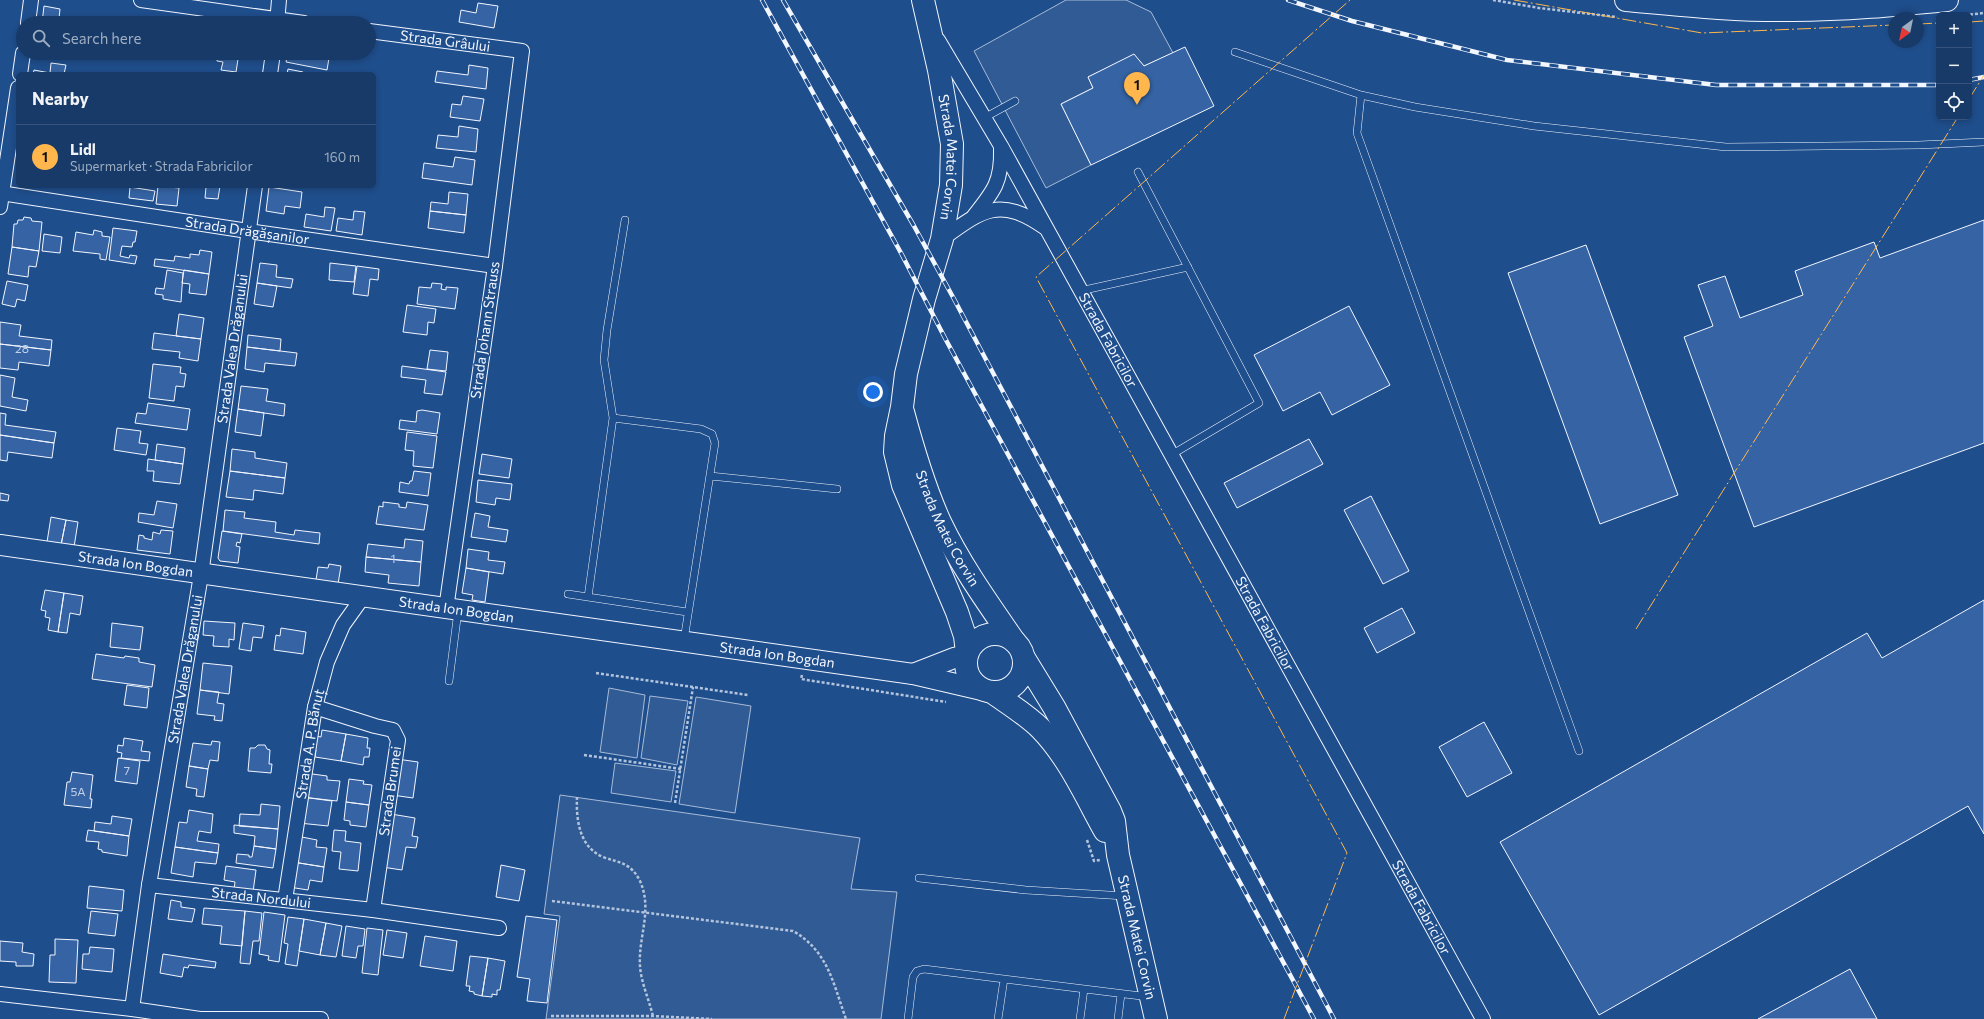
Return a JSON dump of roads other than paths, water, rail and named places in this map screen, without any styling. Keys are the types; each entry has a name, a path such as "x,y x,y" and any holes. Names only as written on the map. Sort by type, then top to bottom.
{"main road":[{"name":"Strada Matei Corvin","path":"923,0 952,144 951,185 942,239 924,298 906,374 902,407 896,436 898,466 903,485 958,612 965,636 967,654"},
{"path":"1626,0 1711,8 1791,10 1863,8 1947,0"},
{"name":"Strada Matei Corvin","path":"902,407 912,443 940,521 967,572 1019,649 1102,792 1114,821 1118,855 1156,1019"},
{"name":"Strada Ion Bogdan","path":"0,545 201,575 913,674 989,692"},
{"path":"989,634 1006,636 1019,649 1024,668 1021,677 1014,685 1006,690 989,692 978,687 972,681 967,668 967,654 974,643 989,634"},
{"name":"Strada Ion Bogdan","path":"913,674 967,654"},
{"name":"Strada Matei Corvin","path":"989,692 1027,716 1054,744 1080,784 1118,855"}],"street":[{"path":"29,16 31,0"},
{"path":"141,0 245,16"},
{"path":"277,16 279,0"},
{"name":"Strada Fabricilor","path":"929,26 1001,146 1483,1019"},
{"name":"Strada Grâului","path":"376,32 522,51"},
{"name":"Strada Johann Strauss","path":"452,610 522,51"},
{"path":"20,72 22,60"},
{"path":"270,72 272,60"},
{"path":"1,198 16,101"},
{"path":"974,216 990,196 998,182 1002,167 1001,146"},
{"name":"Strada Valea Drăganului","path":"132,1009 149,885 201,575 255,188"},
{"name":"Strada Drăgășanilor","path":"1,198 495,266"},
{"name":"Strada Fabricilor","path":"942,239 974,216 988,210 1002,208 1015,211 1030,218 1045,228"},
{"name":"Strada A. P. Bănuț","path":"285,900 315,707 327,662 343,625 362,597"},
{"name":"Strada Brumei","path":"315,707 375,726 393,730 398,740 373,910"},
{"name":"Strada Nordului","path":"149,885 373,910 499,928"},
{"path":"0,994 132,1009 200,1019 321,1019"}],"lane":[{"path":"1235,52 1361,95 1415,107 1534,126 1726,147 1919,145 1984,142"},
{"path":"1361,95 1357,134 1579,751"},
{"path":"984,118 1015,101"},
{"path":"1138,172 1259,402 1171,455"},
{"path":"588,597 613,418 604,360 607,330 625,220"},
{"path":"1080,291 1188,267"},
{"path":"613,418 701,429 712,434 715,443 683,642"},
{"path":"710,476 837,489"},
{"path":"568,594 687,612"},
{"path":"448,681 452,610"},
{"path":"919,878 1026,890 1128,896"},
{"path":"908,1019 913,977 917,971 924,969 1151,998"},
{"path":"998,1019 1004,979"},
{"path":"1080,1019 1084,989"},
{"path":"1118,1019 1121,994"}],"railway":[{"path":"762,0 901,253 946,340 1314,1019"},
{"path":"783,0 914,226 954,299 1334,1019"},
{"path":"1288,0 1352,21 1507,60 1716,85 1936,85"},
{"path":"1972,79 1984,77"}],"place":[{"name":"Lidl","path":"1137,105"}]}
